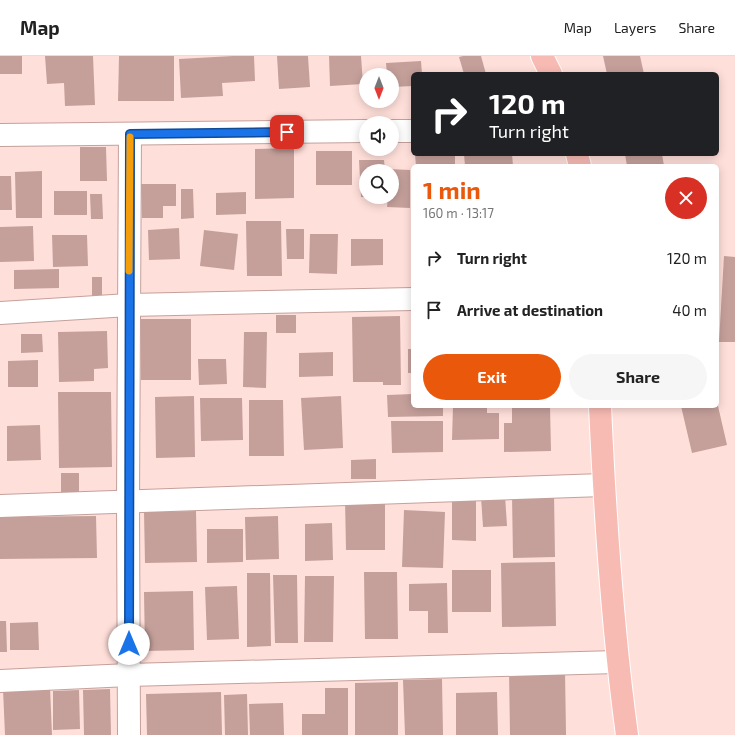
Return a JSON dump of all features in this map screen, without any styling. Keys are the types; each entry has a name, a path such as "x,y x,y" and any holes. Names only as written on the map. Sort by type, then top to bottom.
{"main road":[{"path":"542,56 549,72"},
{"path":"600,408 603,485 618,662 627,735"}],"street":[{"path":"0,135 359,131"},
{"path":"399,131 411,131"},
{"path":"129,735 128,502 130,134"},
{"path":"0,313 129,305 411,299"},
{"path":"0,506 603,485"},
{"path":"0,681 618,662"}],"building":[{"path":"0,56 22,56 22,74 0,74"},
{"path":"45,56 93,56 95,105 65,106 64,83 47,84"},
{"path":"119,56 174,56 174,101 118,101"},
{"path":"254,56 255,81 222,83 223,96 181,98 179,59"},
{"path":"277,56 308,56 310,87 279,89"},
{"path":"329,56 361,56 362,68 359,68 359,84 330,86"},
{"path":"481,56 485,72 463,72 459,57"},
{"path":"603,56 640,56 644,72 607,72"},
{"path":"421,61 422,72 411,72 411,86 399,87 399,68 386,68 386,63"},
{"path":"80,147 106,147 107,181 80,181"},
{"path":"294,148 294,198 255,199 255,149"},
{"path":"316,151 352,151 352,185 316,185"},
{"path":"415,156 455,156 455,164 416,164"},
{"path":"464,156 512,156 513,164 465,164"},
{"path":"625,156 662,156 664,164 627,164"},
{"path":"359,160 384,160 384,164 359,164"},
{"path":"399,170 410,170 410,208 387,207 387,204 399,204"},
{"path":"42,171 42,218 16,218 15,172"},
{"path":"0,176 11,176 12,210 0,210"},
{"path":"141,184 176,184 176,206 163,206 163,218 142,218"},
{"path":"181,189 193,189 194,218 181,219"},
{"path":"54,191 87,191 87,215 54,215"},
{"path":"246,192 246,214 216,215 216,193"},
{"path":"90,194 102,194 103,219 91,219"},
{"path":"246,221 281,221 282,276 247,276"},
{"path":"33,226 34,261 0,262 0,227"},
{"path":"179,228 180,259 149,260 148,230"},
{"path":"286,229 304,229 304,259 287,259"},
{"path":"204,230 238,234 234,270 200,266"},
{"path":"310,234 338,234 337,274 309,273"},
{"path":"52,235 87,235 88,266 53,267"},
{"path":"351,239 383,239 383,265 351,266"},
{"path":"724,256 735,257 735,342 719,342"},
{"path":"59,269 59,288 14,289 14,270"},
{"path":"92,277 102,277 102,298 92,298"},
{"path":"276,315 296,315 296,333 276,333"},
{"path":"400,316 401,385 383,385 383,382 353,382 352,317"},
{"path":"141,319 191,319 191,380 141,380"},
{"path":"107,331 108,368 94,369 94,381 59,382 58,332"},
{"path":"244,332 267,332 266,388 243,387"},
{"path":"21,334 42,334 43,352 21,353"},
{"path":"408,349 411,349 411,373 408,373"},
{"path":"333,352 333,376 299,377 299,353"},
{"path":"198,359 226,359 227,384 199,385"},
{"path":"38,360 38,387 8,387 8,361"},
{"path":"58,392 111,392 112,467 59,468"},
{"path":"411,394 411,408 443,408 443,416 388,417 387,395"},
{"path":"194,396 195,457 156,458 155,397"},
{"path":"341,396 343,448 304,450 301,398"},
{"path":"200,398 242,398 243,440 201,441"},
{"path":"249,400 283,400 284,456 249,456"},
{"path":"453,408 487,408 487,413 499,413 499,439 452,440"},
{"path":"512,408 550,408 551,451 504,452 504,423 512,423"},
{"path":"681,408 718,408 727,445 692,453"},
{"path":"391,421 443,421 443,452 392,453"},
{"path":"40,425 41,460 7,461 7,426"},
{"path":"376,459 376,479 351,479 351,460"},
{"path":"61,473 79,473 79,493 61,494"},
{"path":"554,494 555,557 513,558 512,495"},
{"path":"505,495 507,526 483,527 481,497"},
{"path":"452,497 476,497 476,541 452,540"},
{"path":"385,498 385,550 346,550 345,499"},
{"path":"404,510 445,512 443,568 402,567"},
{"path":"196,511 197,562 145,563 144,512"},
{"path":"96,516 97,558 0,559 0,517"},
{"path":"278,516 279,559 246,560 245,517"},
{"path":"332,523 333,560 305,561 305,524"},
{"path":"207,529 243,529 243,562 207,563"},
{"path":"555,562 556,626 502,627 501,563"},
{"path":"452,570 491,570 491,612 452,612"},
{"path":"364,572 397,572 398,639 365,639"},
{"path":"247,573 270,573 271,646 247,647"},
{"path":"273,575 297,575 298,643 275,643"},
{"path":"305,576 334,576 333,642 304,642"},
{"path":"447,583 448,633 428,633 428,611 409,611 409,584"},
{"path":"237,586 239,639 207,640 205,587"},
{"path":"193,591 194,650 145,651 144,592"},
{"path":"0,621 6,621 7,652 0,652"},
{"path":"38,622 39,650 10,650 10,623"},
{"path":"565,670 566,735 510,735 509,671"},
{"path":"442,679 443,735 405,735 403,680"},
{"path":"398,682 398,735 355,735 355,683"},
{"path":"50,687 52,735 5,735 3,689"},
{"path":"325,688 348,688 348,735 302,735 302,714 325,714"},
{"path":"110,689 111,735 84,735 83,690"},
{"path":"79,690 80,729 53,730 53,691"},
{"path":"221,692 222,735 147,735 146,694"},
{"path":"497,692 498,735 456,735 456,693"},
{"path":"247,694 248,735 225,735 224,695"},
{"path":"283,703 284,735 250,735 249,704"}],"slow traffic":[{"path":"129,271 130,137"}],"route":[{"path":"129,644 128,502 130,134 287,132"}]}
